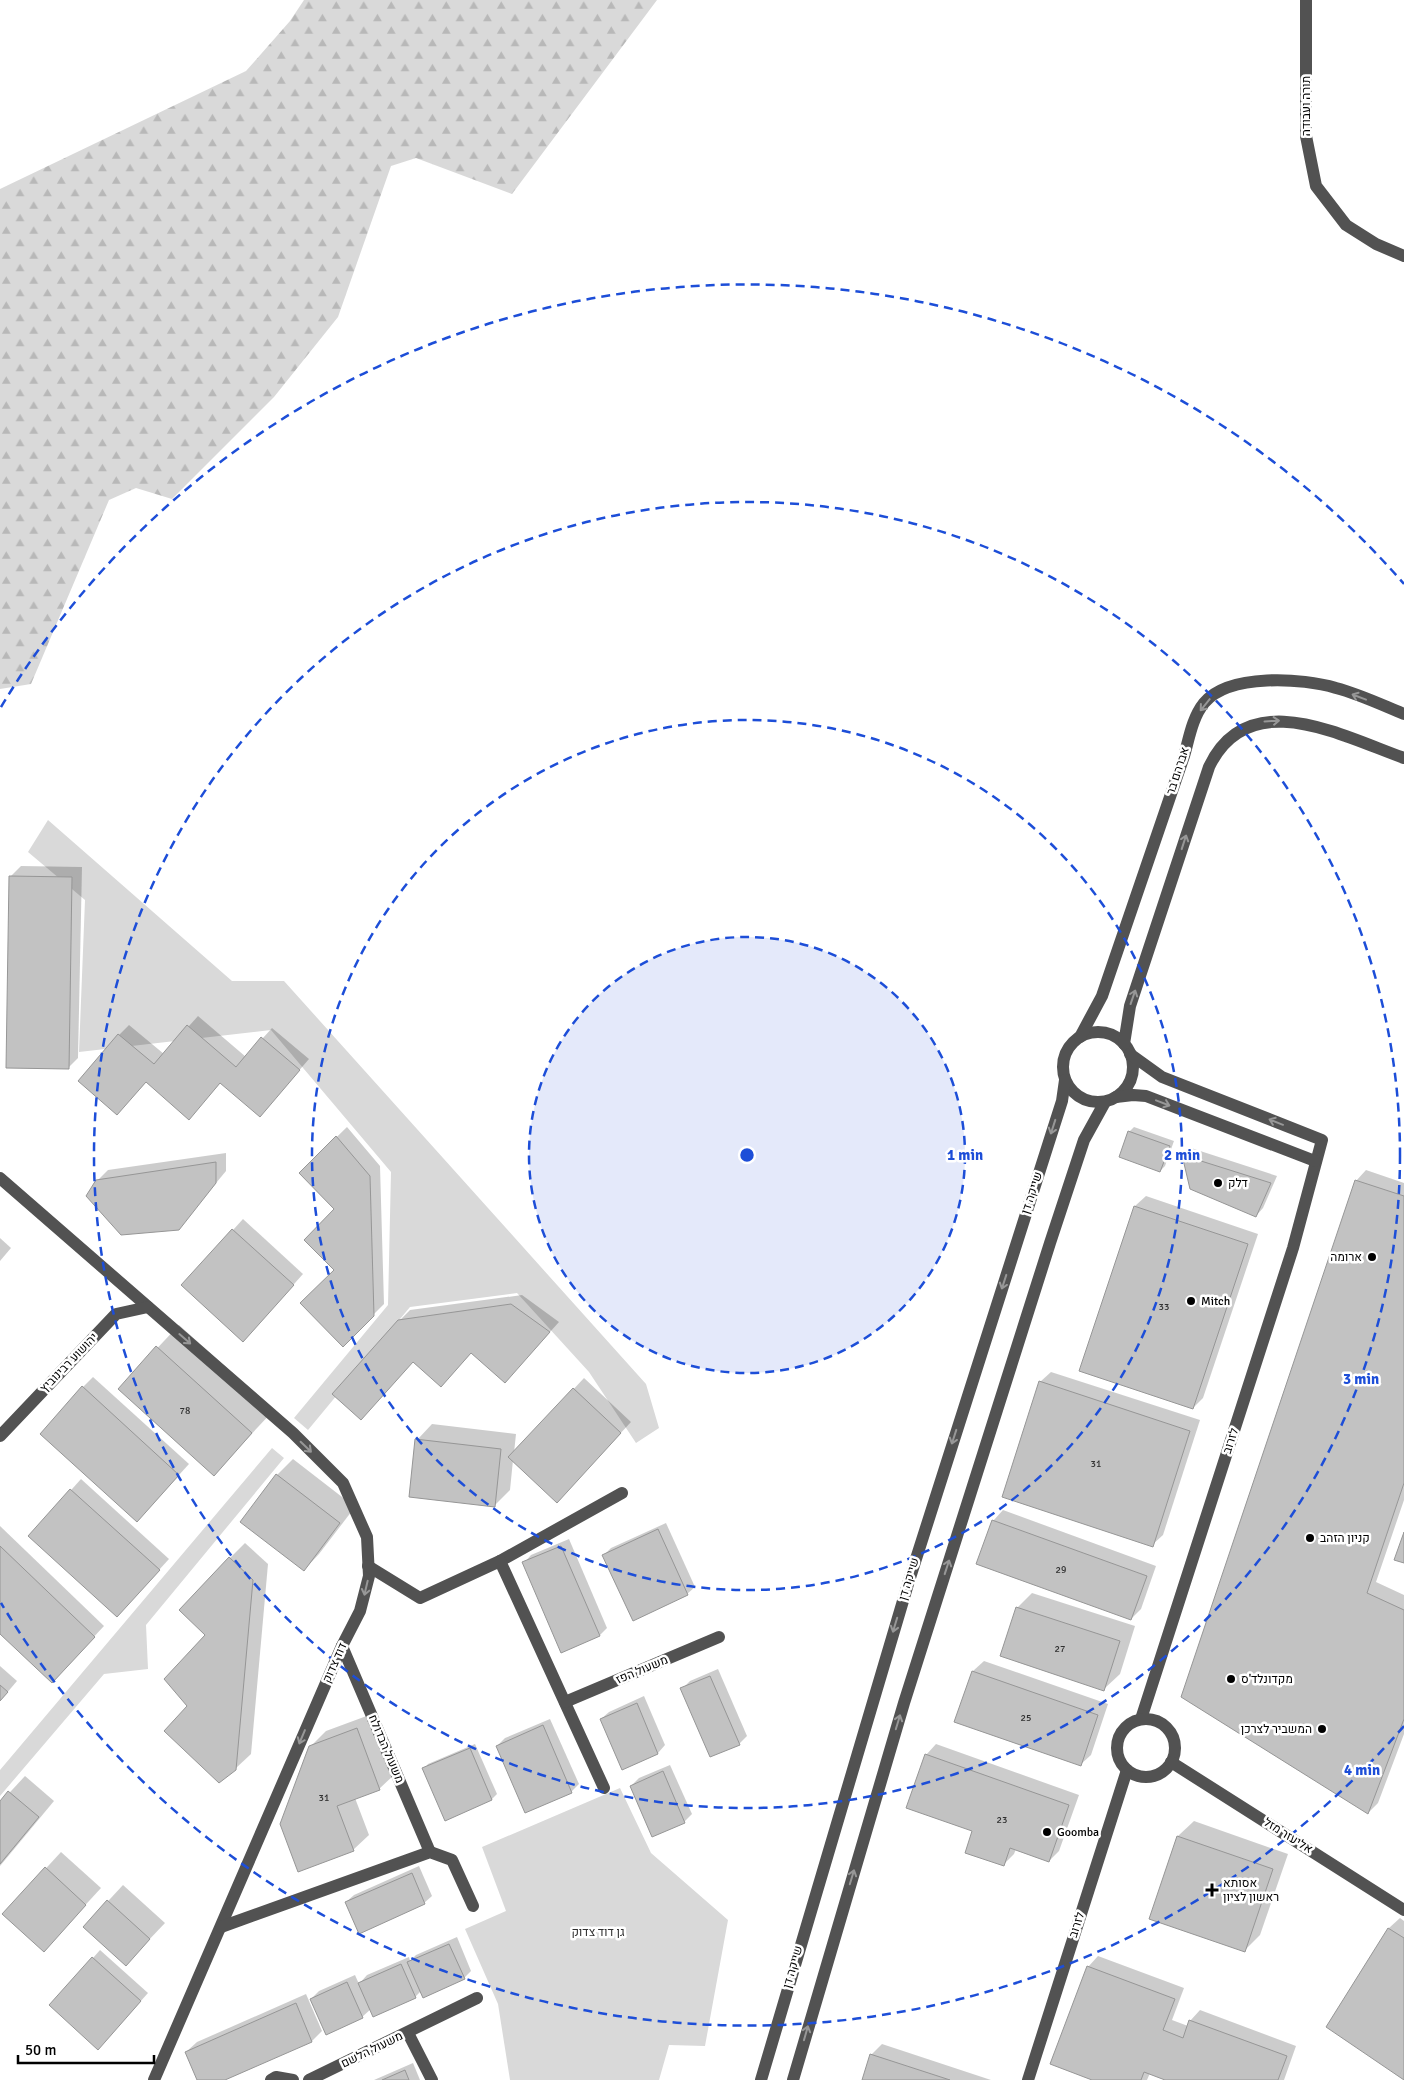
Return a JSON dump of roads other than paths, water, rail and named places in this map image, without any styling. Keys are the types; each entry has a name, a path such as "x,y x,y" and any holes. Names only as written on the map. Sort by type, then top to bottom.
{"street":[{"name":"תורה ועבודה","path":"1306,0 1306,136 1316,186 1346,225 1376,244 1404,256"},
{"name":"אברהם בר","path":"1080,1037 1102,996 1184,756 1190,730 1204,703 1228,688 1262,680 1281,680 1335,688 1404,714"},
{"path":"793,2080 907,1694 1084,1140 1110,1099 1125,1089 1130,1078 1132,1066 1127,1049 1130,1006 1209,767 1216,751 1236,732 1251,725 1278,721 1306,724 1404,758"},
{"path":"1127,1049 1114,1037 1103,1033 1091,1033 1080,1037 1070,1045 1065,1056 1063,1068 1065,1080 1071,1090 1081,1098 1093,1102 1133,1095 1146,1096 1316,1161"},
{"name":"לזרוב","path":"1127,1049 1162,1077 1322,1140 1293,1248 1141,1719"},
{"name":"שייקה דן","path":"761,2080 905,1593 1062,1101 1065,1080"},
{"name":"דוד צדוק","path":"0,1178 293,1434 343,1483 368,1538 369,1576 360,1611 342,1646 222,1927 154,2080"},
{"name":"יהושוע רבינוביץ","path":"0,1436 116,1314 148,1307"},
{"path":"368,1566 420,1598 500,1561 622,1493"},
{"path":"500,1561 604,1788"},
{"name":"משעול הפז","path":"564,1702 719,1637"},
{"name":"משעול הבדולח","path":"342,1646 430,1852"},
{"path":"1141,1719 1158,1721 1169,1731 1175,1746 1171,1762 1167,1768 1153,1776 1136,1775 1127,1770 1118,1754 1119,1738 1125,1728 1141,1719"},
{"name":"אליעזר מזל","path":"1171,1762 1404,1910"},
{"name":"לזרוב","path":"1028,2080 1127,1770"},
{"path":"222,1927 430,1852 452,1860 473,1906"},
{"name":"משעול הלשם","path":"309,2080 477,1998"},
{"name":"משעול הלשם","path":"408,2033 432,2080"},
{"path":"271,2080 276,2077 293,2080"}],"place":[{"name":"דלק","path":"1218,1183"},
{"name":"ארומה","path":"1372,1257"},
{"name":"Mitch","path":"1191,1301"},
{"name":"קניון הזהב","path":"1310,1538"},
{"name":"מקדונלד'ס","path":"1231,1679"},
{"name":"המשביר לצרכן","path":"1322,1729"},
{"name":"Goomba","path":"1047,1832"},
{"name":"אסותא ראשון לציון","path":"1212,1890"}],"park label":[{"name":"גן דוד צדוק","path":"598,1932"}]}
